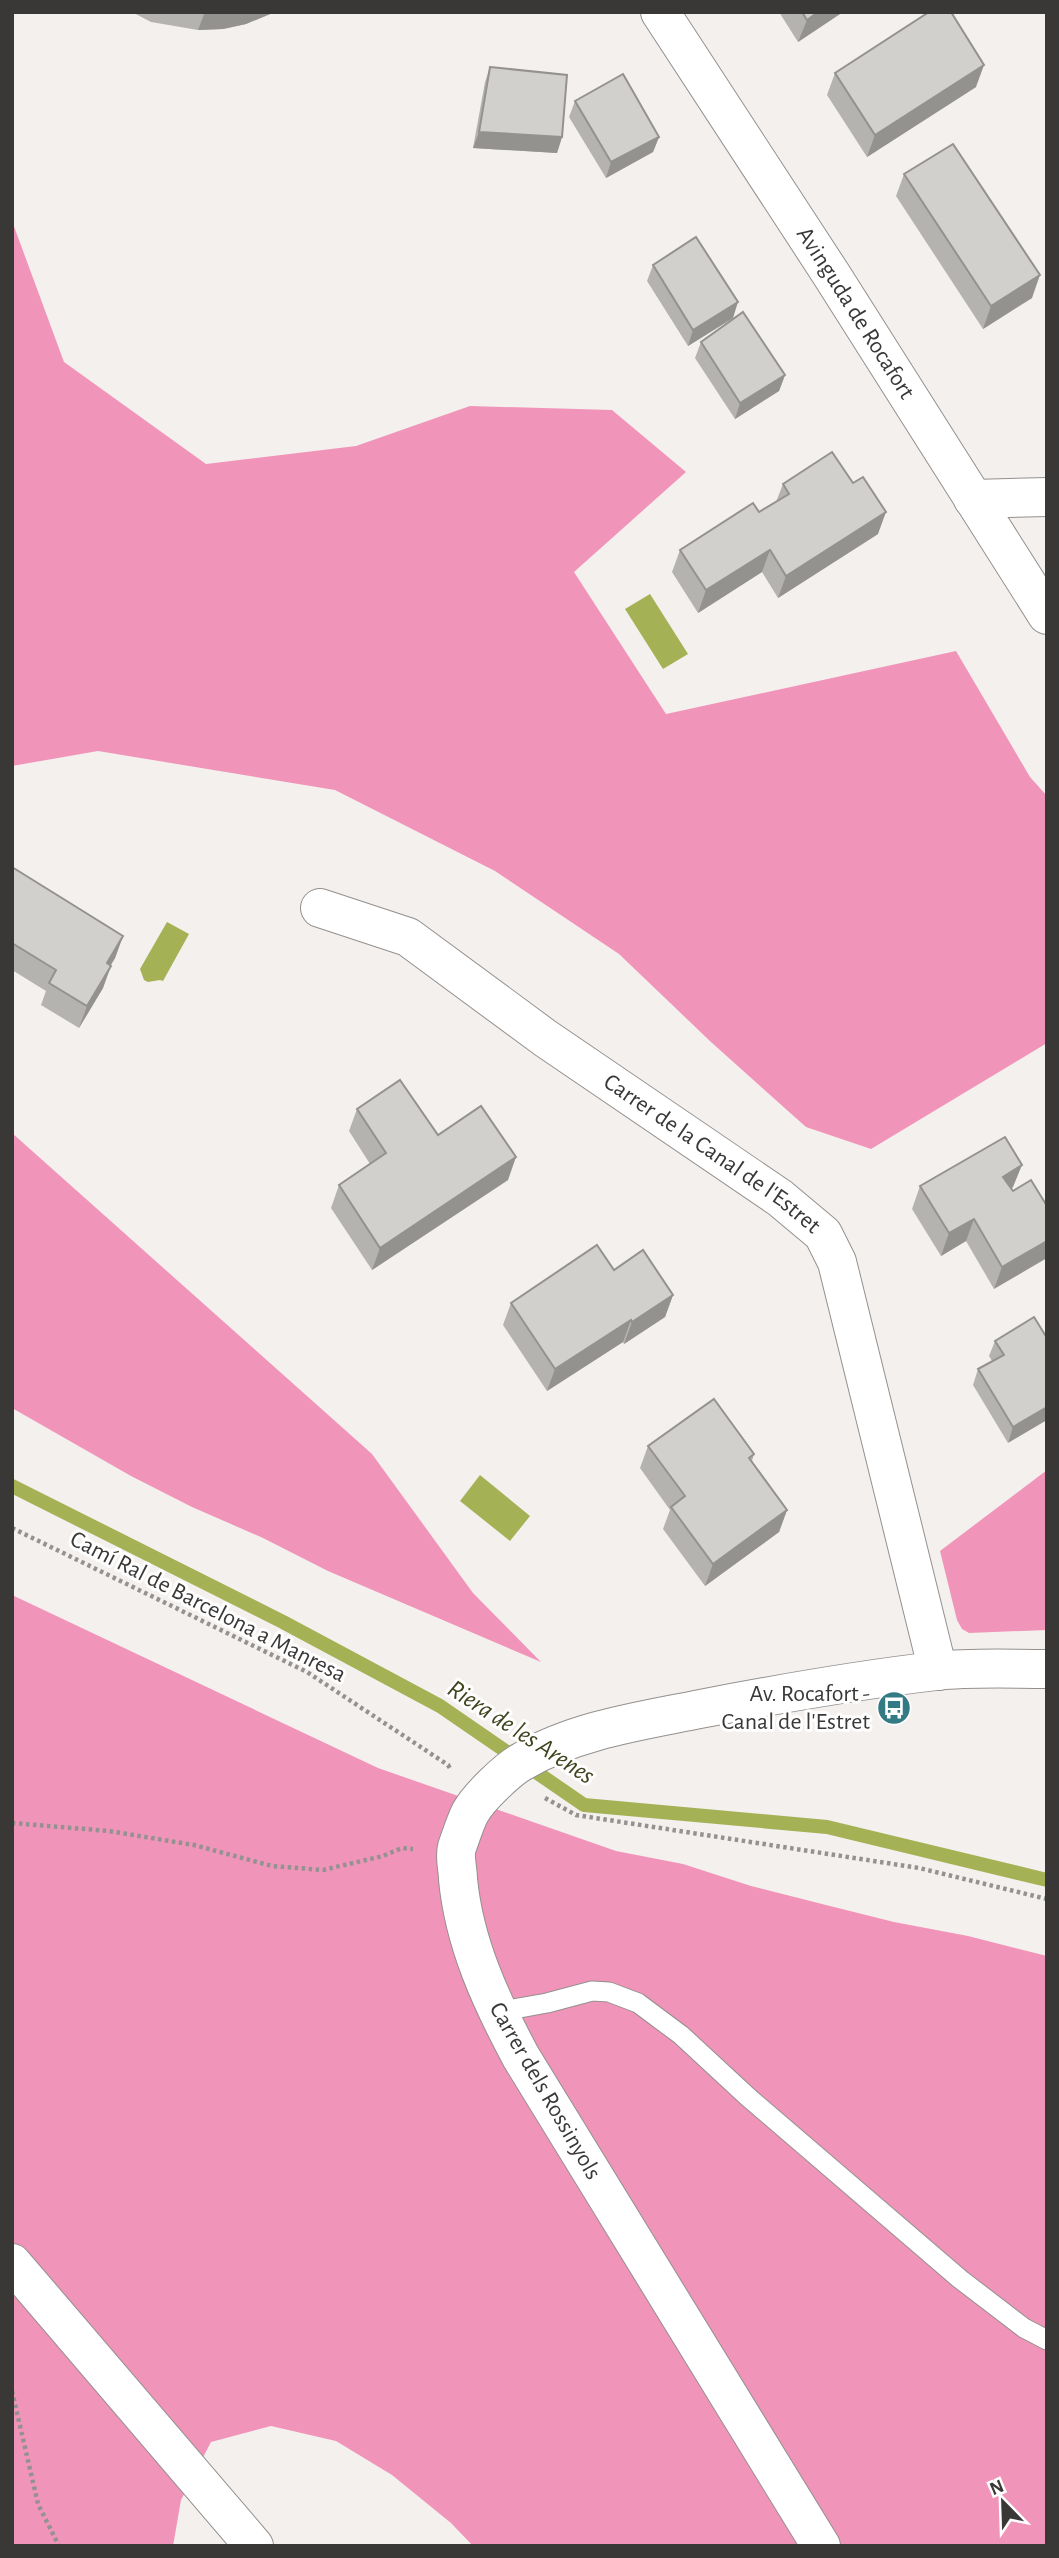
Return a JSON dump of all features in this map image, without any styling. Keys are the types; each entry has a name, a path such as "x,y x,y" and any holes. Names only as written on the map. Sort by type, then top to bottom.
{"street":[{"name":"Avinguda de Rocafort","path":"660,12 1047,615"},
{"path":"973,499 1047,497"},
{"name":"Carrer de la Canal de l'Estret","path":"320,908 408,937 545,1038 780,1198 823,1234 837,1262 938,1671"},
{"name":"Carrer dels Rossinyols","path":"821,2546 521,2057 497,2012 480,1971 461,1909 456,1851 471,1811 521,1762 557,1745 632,1723 760,1698 938,1671 1047,1669"},
{"path":"12,2263 254,2546"}],"lane":[{"path":"497,2012 592,1991 621,1995 638,2003 681,2035 748,2097 960,2279 1024,2328 1047,2340"}],"path":[{"name":"Camí Ral de Barcelona a Manresa","path":"12,1528 307,1672 448,1765 471,1811"},
{"path":"506,1775 576,1815 919,1868 1047,1899"},
{"path":"12,1823 109,1831 194,1845 272,1866 323,1870 383,1856 401,1848 456,1851"},
{"path":"12,2391 38,2504 59,2546"}],"shaded area":[{"path":"12,221 64,362 206,464 356,446 470,406 612,410 686,472 574,572 666,714 956,651 1030,777 1047,796 1047,1043 871,1149 806,1127 711,1042 619,954 495,871 335,790 98,751 12,766"},
{"path":"650,594 688,654 663,669 625,609"},
{"path":"167,922 189,934 163,981 148,982 144,980 140,969"},
{"path":"12,1133 372,1454 473,1593 541,1662 328,1571 263,1538 192,1507 131,1476 12,1408"},
{"path":"1047,1470 1047,1630 969,1633 962,1629 957,1620 940,1551"},
{"path":"480,1475 530,1516 510,1541 460,1501"},
{"path":"12,1595 378,1768 616,1851 683,1864 751,1886 826,1905 1047,1956 1047,2546 473,2546 451,2523 392,2475 336,2441 271,2426 211,2442 181,2500 173,2546 12,2546"}],"building":[{"path":"802,12 818,12 807,20"},
{"path":"929,12 951,12 984,65 875,135 835,73"},
{"path":"490,67 567,75 562,137 479,132"},
{"path":"623,74 659,137 611,162 575,101"},
{"path":"953,144 1040,275 991,306 904,174"},
{"path":"696,237 738,302 693,330 653,265"},
{"path":"743,312 785,375 740,403 701,342"},
{"path":"832,452 853,483 863,477 886,512 786,576 770,550 706,590 680,550 753,503 759,512 789,494 783,484"},
{"path":"12,867 123,936 107,963 111,966 87,1006 49,983 56,970 12,943"},
{"path":"400,1080 438,1135 481,1106 516,1157 380,1248 339,1185 386,1153 357,1109"},
{"path":"1005,1137 1022,1165 1003,1177 1013,1191 1031,1180 1047,1206 1047,1241 1002,1267 974,1219 949,1233 920,1186"},
{"path":"597,1245 614,1270 643,1250 673,1295 555,1369 511,1303"},
{"path":"1034,1317 1047,1338 1047,1407 1013,1427 978,1369 1004,1355 995,1341"},
{"path":"714,1399 754,1454 749,1458 787,1510 713,1564 671,1507 685,1496 648,1446"}],"waterway":[{"name":"Riera de les Arenes","path":"12,1486 283,1622 440,1706 584,1805 827,1827 1047,1880"}],"place":[{"name":"Av. Rocafort - Canal de l'Estret","path":"894,1708"}]}
